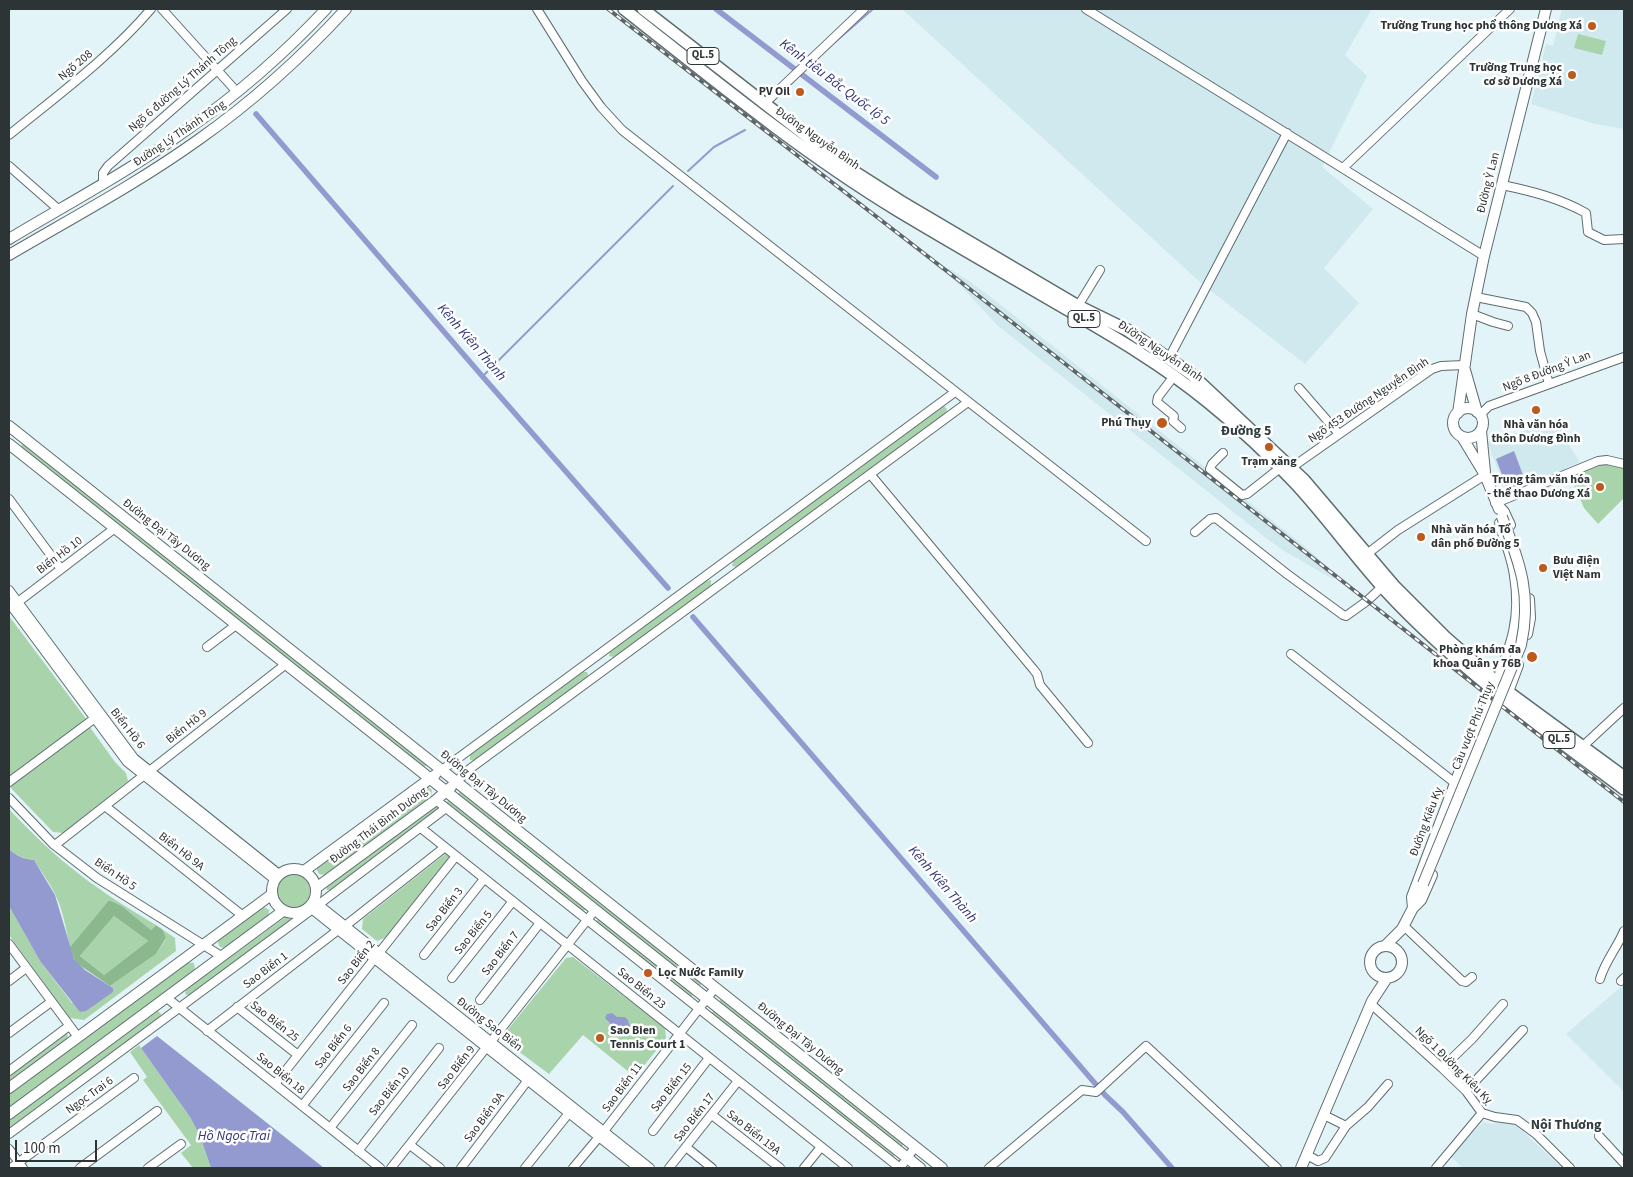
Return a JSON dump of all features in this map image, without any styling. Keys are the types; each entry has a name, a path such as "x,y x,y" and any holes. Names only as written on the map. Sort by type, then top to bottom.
{"highway":[{"name":"Đường Nguyễn Bình","path":"624,9 756,113 839,172 896,209 1121,341 1174,376 1208,402 1286,468 1304,480 1395,587 1496,686 1624,789"},
{"name":"Đường Nguyễn Bình","path":"643,9 852,171 1078,306 1127,330 1191,374 1286,468 1298,486 1383,586 1438,643 1496,686"},
{"path":"756,113 764,104"},
{"name":"Đường Nguyễn Bình","path":"1506,695 1582,746 1624,778"}],"main road":[{"name":"Đường Lý Thánh Tông","path":"9,239 147,156 188,129 237,92 289,46 326,9"},
{"name":"Đường Lý Thánh Tông","path":"9,256 199,139 244,105 300,56 346,9"},
{"name":"Đường Ỷ Lan","path":"1458,413 1472,314 1484,256 1546,9"},
{"path":"147,156 156,167"},
{"name":"Đường Ỷ Lan","path":"1464,365 1479,413"},
{"path":"1485,475 1481,431 1483,424 1479,413 1467,409 1458,413 1454,419 1454,426 1456,432 1462,437 1485,475 1496,503 1515,574 1516,623 1512,642 1496,686"},
{"path":"1462,437 1472,438 1481,431"},
{"name":"Đường Đại Tây Dương","path":"12,438 115,528 920,1168"},
{"name":"Đường Đại Tây Dương","path":"12,438 442,770 942,1168"},
{"path":"1496,503 1504,512 1514,536 1526,573 1530,602 1530,618 1523,652 1506,695"},
{"name":"Cầu vượt Phú Thụy","path":"1423,884 1521,645 1526,593 1523,576 1496,503"},
{"name":"Đường Kiêu Kỵ","path":"1413,908 1412,897 1455,783 1496,686"},
{"name":"Đường Kiêu Kỵ","path":"1413,908 1421,900 1506,695"},
{"name":"Đường Thái Bình Dương","path":"304,871 442,770"},
{"name":"Đường Thái Bình Dương","path":"316,888 436,800 456,782"},
{"path":"289,869 304,871 312,878 316,888 313,905 303,912 295,914 283,911 274,902 271,895 272,887 277,877 289,869"},
{"name":"Đường Kiêu Kỵ","path":"1385,946 1403,928 1423,884"},
{"path":"9,1088 271,895"},
{"path":"9,1114 283,911"},
{"name":"Đường Kiêu Kỵ","path":"1400,953 1403,928"},
{"path":"1372,1002 1373,972 1369,961 1371,955 1374,950 1385,946 1396,949 1400,953 1402,967 1396,975 1382,978 1373,972"},
{"path":"1301,1168 1372,1002 1387,978"}],"street":[{"name":"Ngõ 208","path":"9,134 112,50 151,9"},
{"path":"162,9 237,92"},
{"name":"Ngõ 6 đường Lý Thánh Tông","path":"103,182 103,173 108,166 287,9"},
{"path":"537,9 582,81 601,107 622,130 1146,542"},
{"path":"764,104 864,9"},
{"path":"1086,9 1484,256"},
{"path":"1344,168 1510,9"},
{"path":"1169,358 1287,133"},
{"path":"9,166 58,209"},
{"path":"1502,185 1542,194 1572,205 1586,213 1588,232 1604,240 1624,239"},
{"path":"1078,306 1100,270"},
{"path":"1476,297 1526,307 1532,313 1536,322 1540,351 1549,384"},
{"path":"1472,314 1508,326"},
{"name":"Ngõ 8 Đường Ỷ Lan","path":"1479,413 1489,406 1624,357"},
{"name":"Ngõ 453 Đường Nguyễn Bình","path":"1223,453 1212,464 1210,469 1242,495 1247,494 1339,434 1432,369 1441,366 1464,365"},
{"path":"1174,376 1158,397 1157,402 1174,416 1173,421 1181,428"},
{"path":"1299,388 1339,434"},
{"path":"442,770 956,392"},
{"path":"456,782 471,768 968,402"},
{"path":"1496,503 1598,461 1607,460 1624,464"},
{"path":"870,474 1034,670 1040,685 1088,743"},
{"path":"1367,554 1398,530 1485,475"},
{"path":"9,499 61,569"},
{"path":"1195,532 1210,520 1216,518 1287,574 1346,616 1367,601 1383,586"},
{"name":"Biển Hồ 10","path":"18,602 115,528"},
{"path":"717,568 726,580"},
{"name":"Biển Hồ 6","path":"9,590 147,773"},
{"name":"Biển Hồ 6","path":"9,603 125,760 147,773 277,877"},
{"path":"207,647 236,624"},
{"path":"1291,654 1455,783"},
{"path":"592,660 602,672"},
{"name":"Biển Hồ 9","path":"55,845 286,664"},
{"path":"1582,746 1624,708"},
{"path":"9,782 95,718"},
{"name":"Biển Hồ 5","path":"9,798 55,845 101,881 221,956"},
{"path":"436,800 900,1168 916,1147"},
{"name":"Biển Hồ 9A","path":"105,806 243,916"},
{"path":"9,1134 179,1008 313,905 446,808"},
{"name":"Sao Biển 23","path":"421,828 848,1168"},
{"name":"Sao Biển 1","path":"207,1030 445,847"},
{"name":"Sao Biển 2","path":"275,1084 456,856"},
{"name":"Sao Biển 3","path":"424,955 484,879"},
{"name":"Sao Biển 5","path":"452,978 513,902"},
{"name":"Đường Sao Biển","path":"313,905 602,1134 638,1168"},
{"name":"Sao Biển 9","path":"391,1168 595,910"},
{"name":"Sao Biển 7","path":"480,1000 540,923"},
{"path":"1403,928 1462,981 1466,982 1472,977"},
{"path":"1600,979 1604,966 1618,945 1624,931"},
{"path":"9,944 78,1037"},
{"path":"9,981 26,968"},
{"name":"Sao Biển 11","path":"602,1134 715,988"},
{"name":"Sao Biển 18","path":"167,998 380,1168"},
{"path":"9,1033 51,1002"},
{"name":"Ngõ 1 Đường Kiêu Kỵ","path":"1372,1002 1466,1092 1482,1113 1517,1120 1536,1134 1570,1168"},
{"name":"Sao Biển 6","path":"302,1106 384,1003"},
{"path":"1442,1068 1472,1039 1503,1004"},
{"name":"Sao Biển 25","path":"237,1007 298,1055"},
{"name":"Sao Biển 8","path":"330,1128 412,1025"},
{"path":"9,1070 70,1026"},
{"path":"1466,1092 1523,1030"},
{"name":"Đường Sao Biển","path":"489,1045 569,1113 650,1168"},
{"path":"989,1168 1082,1090 1098,1090 1147,1046 1276,1168"},
{"name":"Sao Biển 10","path":"358,1151 439,1048"},
{"name":"Sao Biển 15","path":"653,1131 709,1058"},
{"name":"Ngọc Trai 6","path":"12,1168 21,1165 134,1078"},
{"name":"Sao Biển 9A","path":"461,1168 528,1080"},
{"name":"Sao Biển 17","path":"669,1168 738,1081"},
{"path":"1307,1155 1318,1161 1325,1158 1346,1126 1368,1107 1388,1084"},
{"path":"80,1168 157,1111"},
{"path":"525,1168 569,1113"},
{"path":"1436,1168 1482,1113"},
{"path":"1324,1114 1346,1126"},
{"name":"Sao Biển 19A","path":"712,1115 780,1168"},
{"path":"573,1168 602,1134"},
{"path":"1599,1136 1624,1163"},
{"path":"148,1168 181,1144"},
{"path":"410,1145 440,1168"},
{"path":"686,1147 712,1168"},
{"path":"804,1168 821,1147"},
{"path":"9,1149 21,1165"}],"shaded area":[{"path":"902,9 1372,9 1345,55 1367,76 1322,167 1373,209 1324,268 1359,303 1305,364 1202,284"},
{"name":"Trường Trung học cơ sở Dương Xá","path":"1562,9 1624,9 1624,129 1595,124 1531,104 1546,44 1553,46"},
{"path":"927,256 968,280 996,301 1303,545 1337,575 1336,577 1333,579 1270,541 997,325 960,285 926,258"},
{"path":"1556,419 1565,439 1580,462 1566,468 1564,471 1529,484 1525,488 1508,495 1487,442"},
{"path":"1624,984 1624,1092 1566,1034"},
{"path":"1511,1120 1562,1168 1463,1168 1450,1156 1483,1122 1492,1124"}],"green space":[{"path":"1578,34 1606,41 1602,55 1574,48"},
{"path":"944,406 947,409 946,413 737,567 732,566 733,561"},
{"path":"22,444 426,763 426,766 423,767 21,447"},
{"name":"Trung tâm văn hóa - thể thao Dương Xá","path":"1602,462 1624,467 1624,498 1598,524 1584,508 1570,476"},
{"path":"711,580 711,586 614,657 609,656 610,652 706,581"},
{"path":"9,616 87,720 9,779"},
{"path":"583,672 587,672 587,678 474,761 470,760 470,755"},
{"path":"89,726 115,762 126,773 128,781 63,833 53,832 9,786"},
{"path":"427,786 432,790 431,797 326,875 319,874 317,866"},
{"path":"460,791 700,981 701,985 697,986 458,795"},
{"path":"449,800 586,908 586,910 581,911 447,805 446,802"},
{"path":"436,805 440,808 438,810 331,890 327,890 326,887"},
{"path":"9,809 41,842 76,872 156,925 151,930 122,906 109,900 70,947 60,906 48,881 34,860 20,856 9,849"},
{"path":"445,854 450,855 450,858 387,937 377,941 362,929 363,919"},
{"path":"293,874 305,879 310,891 305,903 293,908 281,903 276,891 281,879"},
{"path":"109,900 122,906 151,930 156,925 163,930 166,938 156,954 110,986 78,964 70,947","holes":["114,916 148,941 104,975 80,956"]},
{"path":"9,906 40,961 72,1003 113,988 110,986 156,954 166,939 163,930 175,938 176,951 84,1020 70,1018 9,935"},
{"path":"262,907 269,910 268,918 225,948 220,947 219,939"},
{"path":"114,916 148,941 104,975 80,956"},
{"path":"287,916 290,918 289,922 190,995 186,995 187,989"},
{"path":"600,919 693,994 692,996 690,997 597,923 597,920"},
{"path":"573,957 665,1028 666,1038 635,1077 583,1035 549,1074 506,1042 505,1033 566,958"},
{"path":"187,962 194,963 195,970 9,1109 9,1094"},
{"path":"723,999 903,1143 903,1145 901,1147 720,1003 720,1000"},
{"path":"158,1011 161,1014 160,1017 9,1128 9,1120"},
{"path":"714,1011 894,1153 894,1157 892,1158 712,1014"},
{"path":"65,1033 68,1035 67,1039 9,1082 9,1074"},
{"path":"139,1045 190,1117 200,1136 211,1168 193,1168 181,1153 191,1145 143,1080 147,1077 130,1052"}],"water":[{"path":"1514,451 1526,483 1509,490 1496,459"},
{"path":"9,849 20,857 34,860 55,895 74,959 85,970 113,988 113,992 86,1011 80,1012 40,961 9,906"},
{"path":"612,1013 617,1017 625,1017 628,1020 633,1030 632,1034 627,1036 620,1030 612,1030 610,1023 605,1018 607,1014"},
{"name":"Hồ Ngọc Trai","path":"157,1036 324,1168 211,1168 200,1136 190,1117 141,1048"}],"waterway":[{"name":"Kênh tiêu Bắc Quốc lộ 5","path":"716,9 936,177"},
{"path":"819,56 873,9"},
{"name":"Kênh Kiên Thành","path":"256,114 668,588"},
{"path":"688,171 714,147 745,130"},
{"path":"482,377 673,186"},
{"name":"Kênh Kiên Thành","path":"693,617 1105,1095 1123,1112 1172,1168"}],"railway":[{"path":"608,9 948,272 1624,802"}],"place":[{"name":"Trường Trung học phổ thông Dương Xá","path":"1592,26"},
{"name":"Trường Trung học cơ sở Dương Xá","path":"1572,75"},
{"name":"PV Oil","path":"800,92"},
{"name":"Nhà văn hóa thôn Dương Đình","path":"1536,410"},
{"name":"Phú Thụy","path":"1162,423"},
{"name":"Trạm xăng","path":"1269,447"},
{"name":"Trung tâm văn hóa - thể thao Dương Xá","path":"1600,487"},
{"name":"Nhà văn hóa Tổ dân phố Đường 5","path":"1421,537"},
{"name":"Bưu điện Việt Nam","path":"1543,568"},
{"name":"Phòng khám đa khoa Quân y 76B","path":"1532,657"},
{"name":"Lọc Nước Family","path":"648,973"},
{"name":"Sao Bien Tennis Court 1","path":"600,1038"}],"district":[{"name":"Đường 5","path":"1246,432"},
{"name":"Nội Thương","path":"1566,1126"}]}
